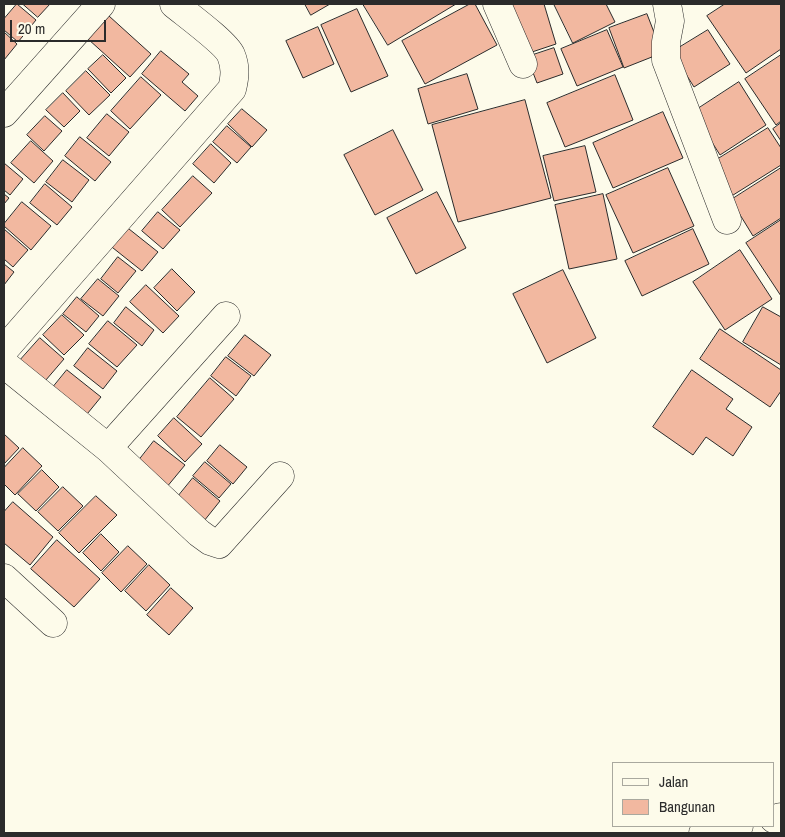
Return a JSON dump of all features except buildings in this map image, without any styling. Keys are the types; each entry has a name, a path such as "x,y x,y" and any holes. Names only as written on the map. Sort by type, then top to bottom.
{"street":[{"path":"4,112 100,4"},
{"path":"4,350 232,89 235,78 234,65 230,53 221,43 174,4"},
{"path":"498,4 523,64"},
{"path":"667,4 670,21 666,42 666,60 727,220"},
{"path":"108,448 226,316"},
{"path":"4,364 108,448 210,541 219,544 280,476"},
{"path":"4,578 53,623"},
{"path":"703,833 734,827"}]}
